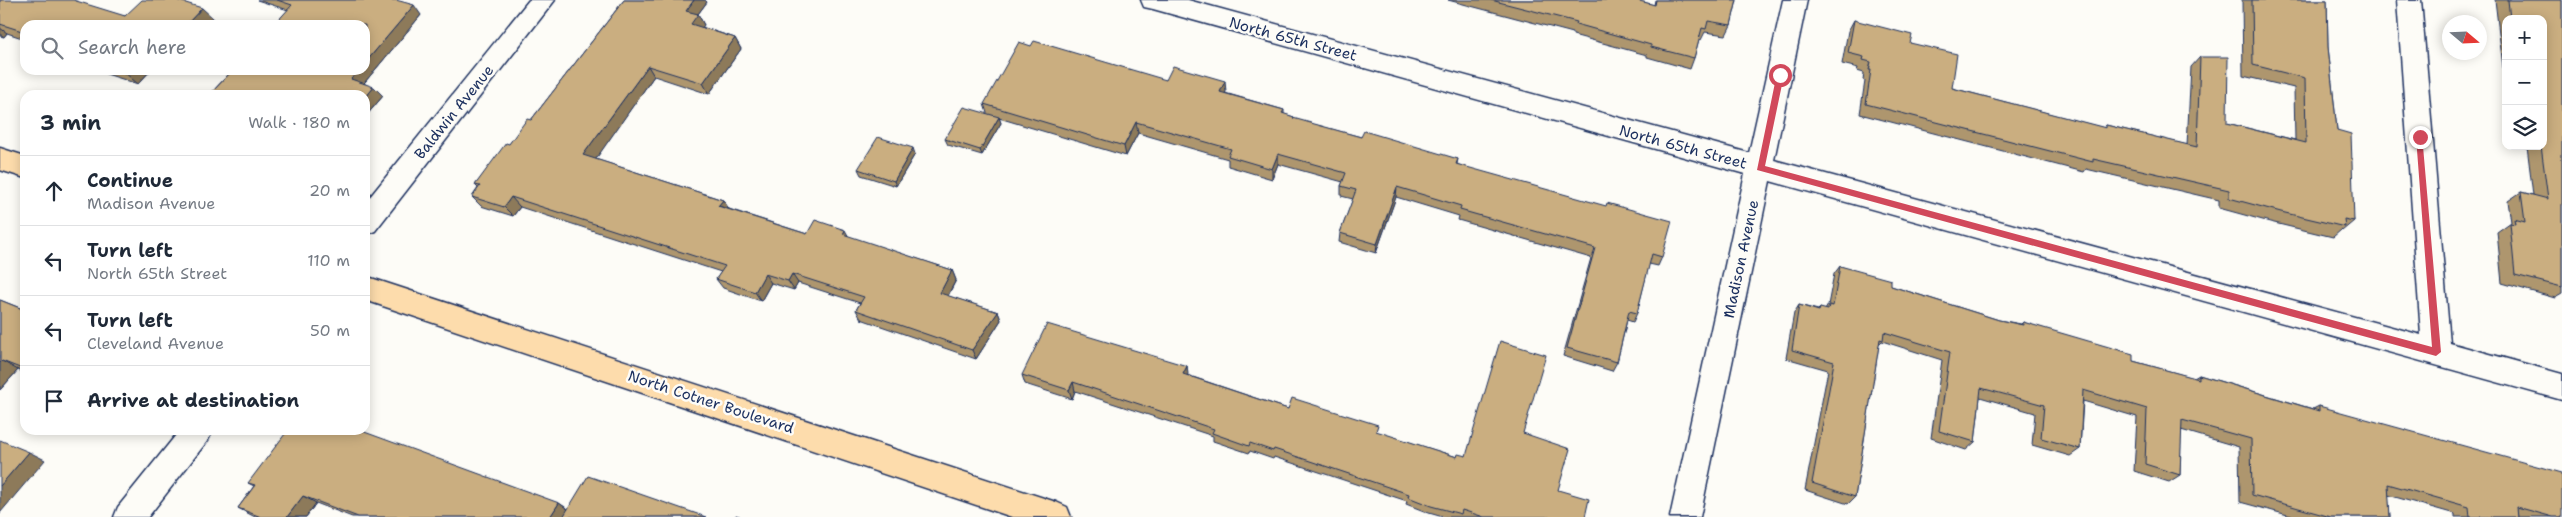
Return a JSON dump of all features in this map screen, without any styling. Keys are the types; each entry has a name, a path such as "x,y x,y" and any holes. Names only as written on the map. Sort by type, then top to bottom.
{"main road":[{"path":"0,159 20,165"},
{"name":"North Cotner Boulevard","path":"370,290 1056,517"}],"street":[{"name":"North 65th Street","path":"1152,0 2562,387"},
{"name":"Madison Avenue","path":"1685,517 1795,0"},
{"path":"2409,0 2436,352"},
{"name":"Baldwin Avenue","path":"370,216 533,2"},
{"path":"129,517 194,435"}],"building":[{"path":"0,0 73,0 125,16 142,0 176,0 202,8 191,20 20,20 20,30 0,24"},
{"path":"277,0 396,0 414,5 370,57 370,20 278,20 292,5"},
{"path":"624,0 694,0 686,11 698,14 691,24 735,38 703,83 648,66 583,155 723,200 718,206 807,234 815,220 845,230 843,234 952,270 940,293 998,312 972,350 856,310 864,297 792,274 788,281 765,274 755,292 716,279 725,266 511,197 504,207 472,197 480,186 475,185 506,143 509,144 527,119 531,120"},
{"path":"1491,0 1636,0 1655,5 1656,0 1737,0 1731,25 1708,21 1706,29 1702,28 1694,58 1576,24 1577,22"},
{"path":"2252,0 2327,0 2328,47 2337,130 2351,134 2354,221 2344,219 2345,227 2229,198 2229,190 2093,159 2093,162 1866,104 1871,62 1863,60 1864,57 1848,53 1854,20 1912,35 1910,43 1957,54 1952,88 2106,128 2106,125 2197,147 2200,57 2228,57 2227,123 2306,143 2305,78 2253,65"},
{"path":"2508,0 2562,0 2562,287 2515,275 2510,223 2515,224 2514,219 2525,222 2521,192 2548,199 2542,150 2547,150 2547,15 2510,15"},
{"path":"1034,41 1166,80 1173,66 1225,81 1220,92 1284,110 1282,113 1293,118 1361,137 1364,131 1458,159 1456,164 1606,206 1607,203 1672,221 1662,257 1652,254 1637,313 1629,311 1617,362 1567,348 1595,248 1460,210 1461,206 1397,187 1377,244 1340,233 1356,190 1341,186 1346,173 1278,154 1272,169 1228,156 1231,149 1136,122 1124,146 984,104 1019,42 1031,46"},
{"path":"228,75 355,75 351,79 374,87 370,92 370,90 214,90"},
{"path":"964,107 999,117 980,150 945,139"},
{"path":"878,137 913,148 894,181 858,169"},
{"path":"1840,266 1891,280 1891,286 1999,320 2023,325 2023,322 2133,354 2133,361 2199,379 2199,375 2319,411 2319,406 2562,473 2562,517 2553,517 2517,507 2518,517 2470,517 2469,507 2388,484 2390,517 2331,517 2252,495 2251,439 2182,420 2180,475 2145,464 2147,409 2083,390 2080,449 2041,438 2044,405 1981,388 1975,442 1939,431 1950,352 1884,332 1883,340 1880,339 1855,497 1812,483 1834,362 1792,350 1799,305 1819,311 1820,308 1828,310 1829,305 1833,306"},
{"path":"0,300 20,308 20,368 2,361 0,363"},
{"path":"1047,324 1187,366 1183,374 1288,409 1292,398 1378,425 1376,431 1457,457 1458,454 1466,456 1500,341 1546,355 1523,433 1570,449 1558,490 1589,499 1585,517 1484,517 1462,510 1461,514 1431,506 1408,497 1409,494 1274,449 1273,451 1250,443 1249,446 1212,433 1214,429 1073,382 1069,390 1022,375"},
{"path":"370,434 559,503 550,517 358,517 303,496 287,517 261,517 238,508 255,485 248,483 284,435"},
{"path":"0,440 29,452 0,486"},
{"path":"588,476 706,517 563,517"}],"route":[{"path":"1780,75 1760,168 2436,352 2420,137"}]}
